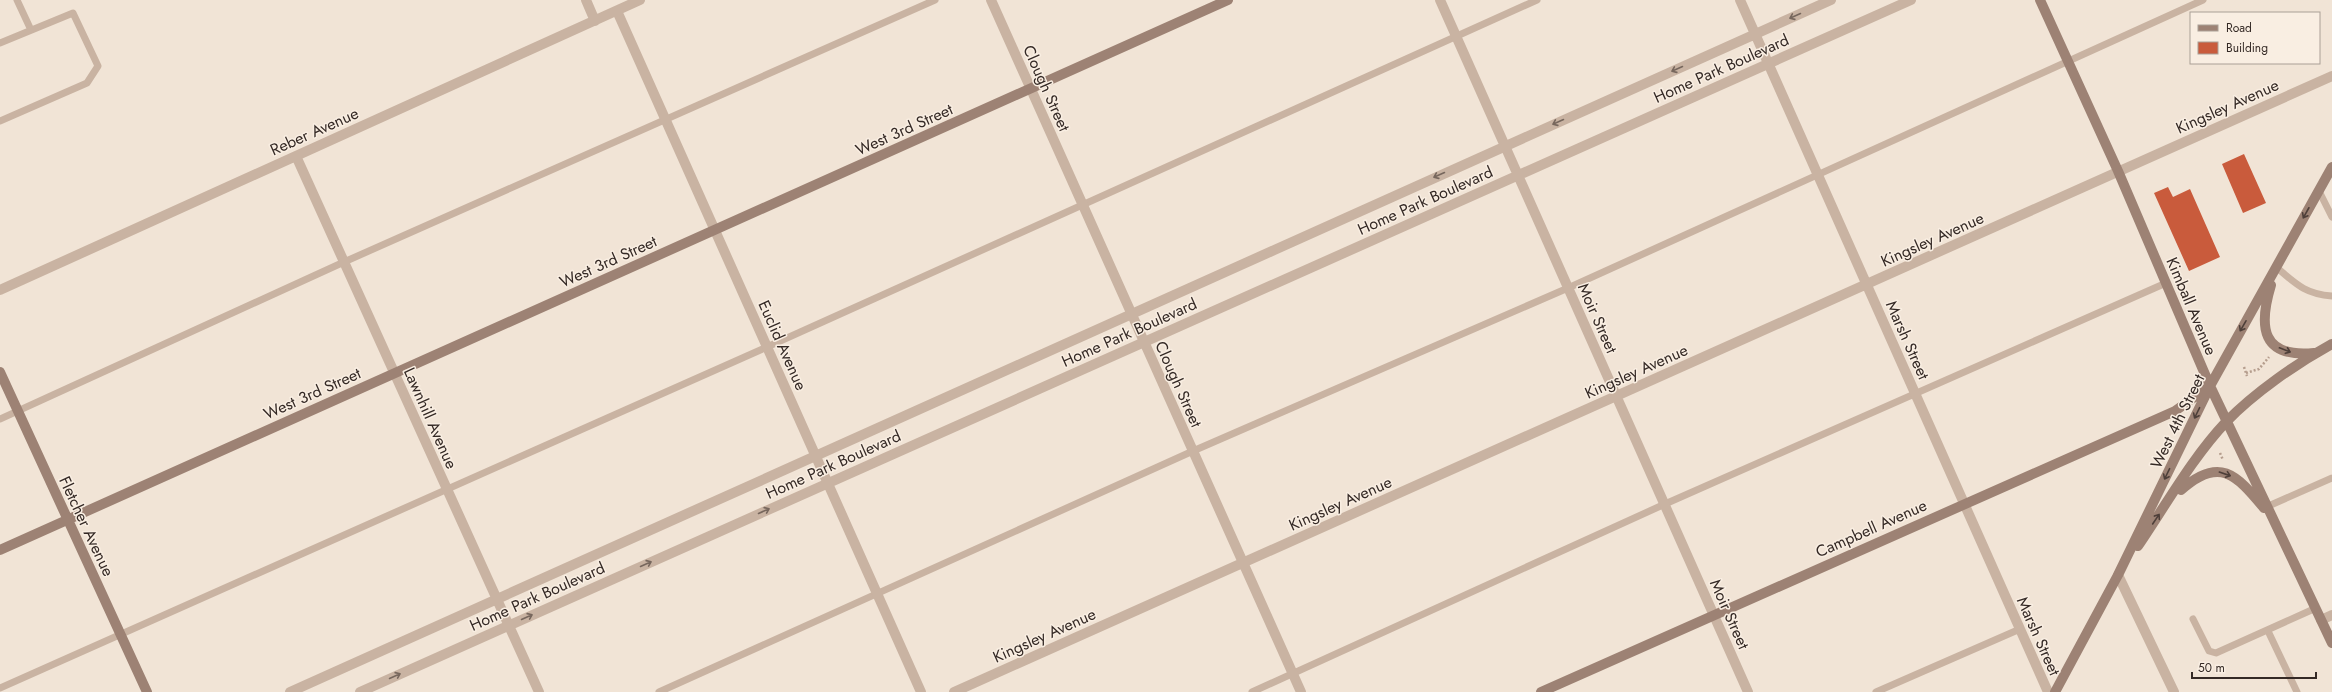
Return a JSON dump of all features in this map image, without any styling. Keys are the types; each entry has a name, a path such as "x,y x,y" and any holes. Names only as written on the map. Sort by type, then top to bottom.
{"main road":[{"name":"West 3rd Street","path":"0,550 1228,0"},
{"name":"Kimball Avenue","path":"2040,0 2118,171 2210,386 2265,507"},
{"name":"West 4th Street","path":"2055,692 2118,575 2210,386 2332,167"},
{"path":"2276,267 2263,318 2266,333 2272,344 2284,351 2299,354 2316,352"},
{"path":"2118,575 2204,449 2227,422 2261,392 2316,352 2332,344"},
{"name":"Fletcher Avenue","path":"0,372 147,692"},
{"name":"Campbell Avenue","path":"1541,692 1964,503 2175,411 2210,386"},
{"path":"2169,500 2196,477 2211,471 2222,472 2234,477 2249,490 2265,507 2275,522 2332,643"}],"street":[{"path":"586,0 595,21"},
{"name":"Reber Avenue","path":"0,290 640,0"},
{"name":"Clough Street","path":"992,0 1301,692"},
{"name":"Moir Street","path":"1440,0 1748,692"},
{"name":"Marsh Street","path":"1740,0 2048,692"},
{"name":"Home Park Boulevard","path":"290,692 1831,0"},
{"name":"Home Park Boulevard","path":"360,692 1911,0"},
{"name":"Euclid Avenue","path":"617,11 921,692"},
{"name":"Kingsley Avenue","path":"954,692 1867,285 2331,76"},
{"name":"Lawnhill Avenue","path":"296,156 539,692"},
{"path":"2118,575 2174,692"},
{"path":"2322,620 2332,615"}],"lane":[{"path":"18,0 31,30"},
{"path":"0,419 344,262 935,0"},
{"path":"0,688 768,348 1537,0"},
{"path":"659,692 1193,451 1568,288 2203,0"},
{"path":"0,43 73,13 98,66 88,82 0,121"},
{"path":"2319,191 2332,218"},
{"path":"2276,267 2303,289 2316,294 2332,296"},
{"path":"1252,692 1665,504 2166,283"},
{"path":"2265,507 2332,478"},
{"path":"2193,620 2209,651 2216,653 2316,608"},
{"path":"1876,692 2020,629"},
{"path":"2268,630 2297,692"}],"path":[{"path":"2246,373 2259,369 2269,357"},
{"path":"2244,367 2247,376"},
{"path":"2220,453 2223,456 2223,460"},
{"path":"2223,456 2229,454"}],"building":[{"path":"2244,154 2266,203 2243,213 2222,164"},
{"path":"2168,187 2173,197 2190,189 2220,257 2189,271 2154,193"}]}
